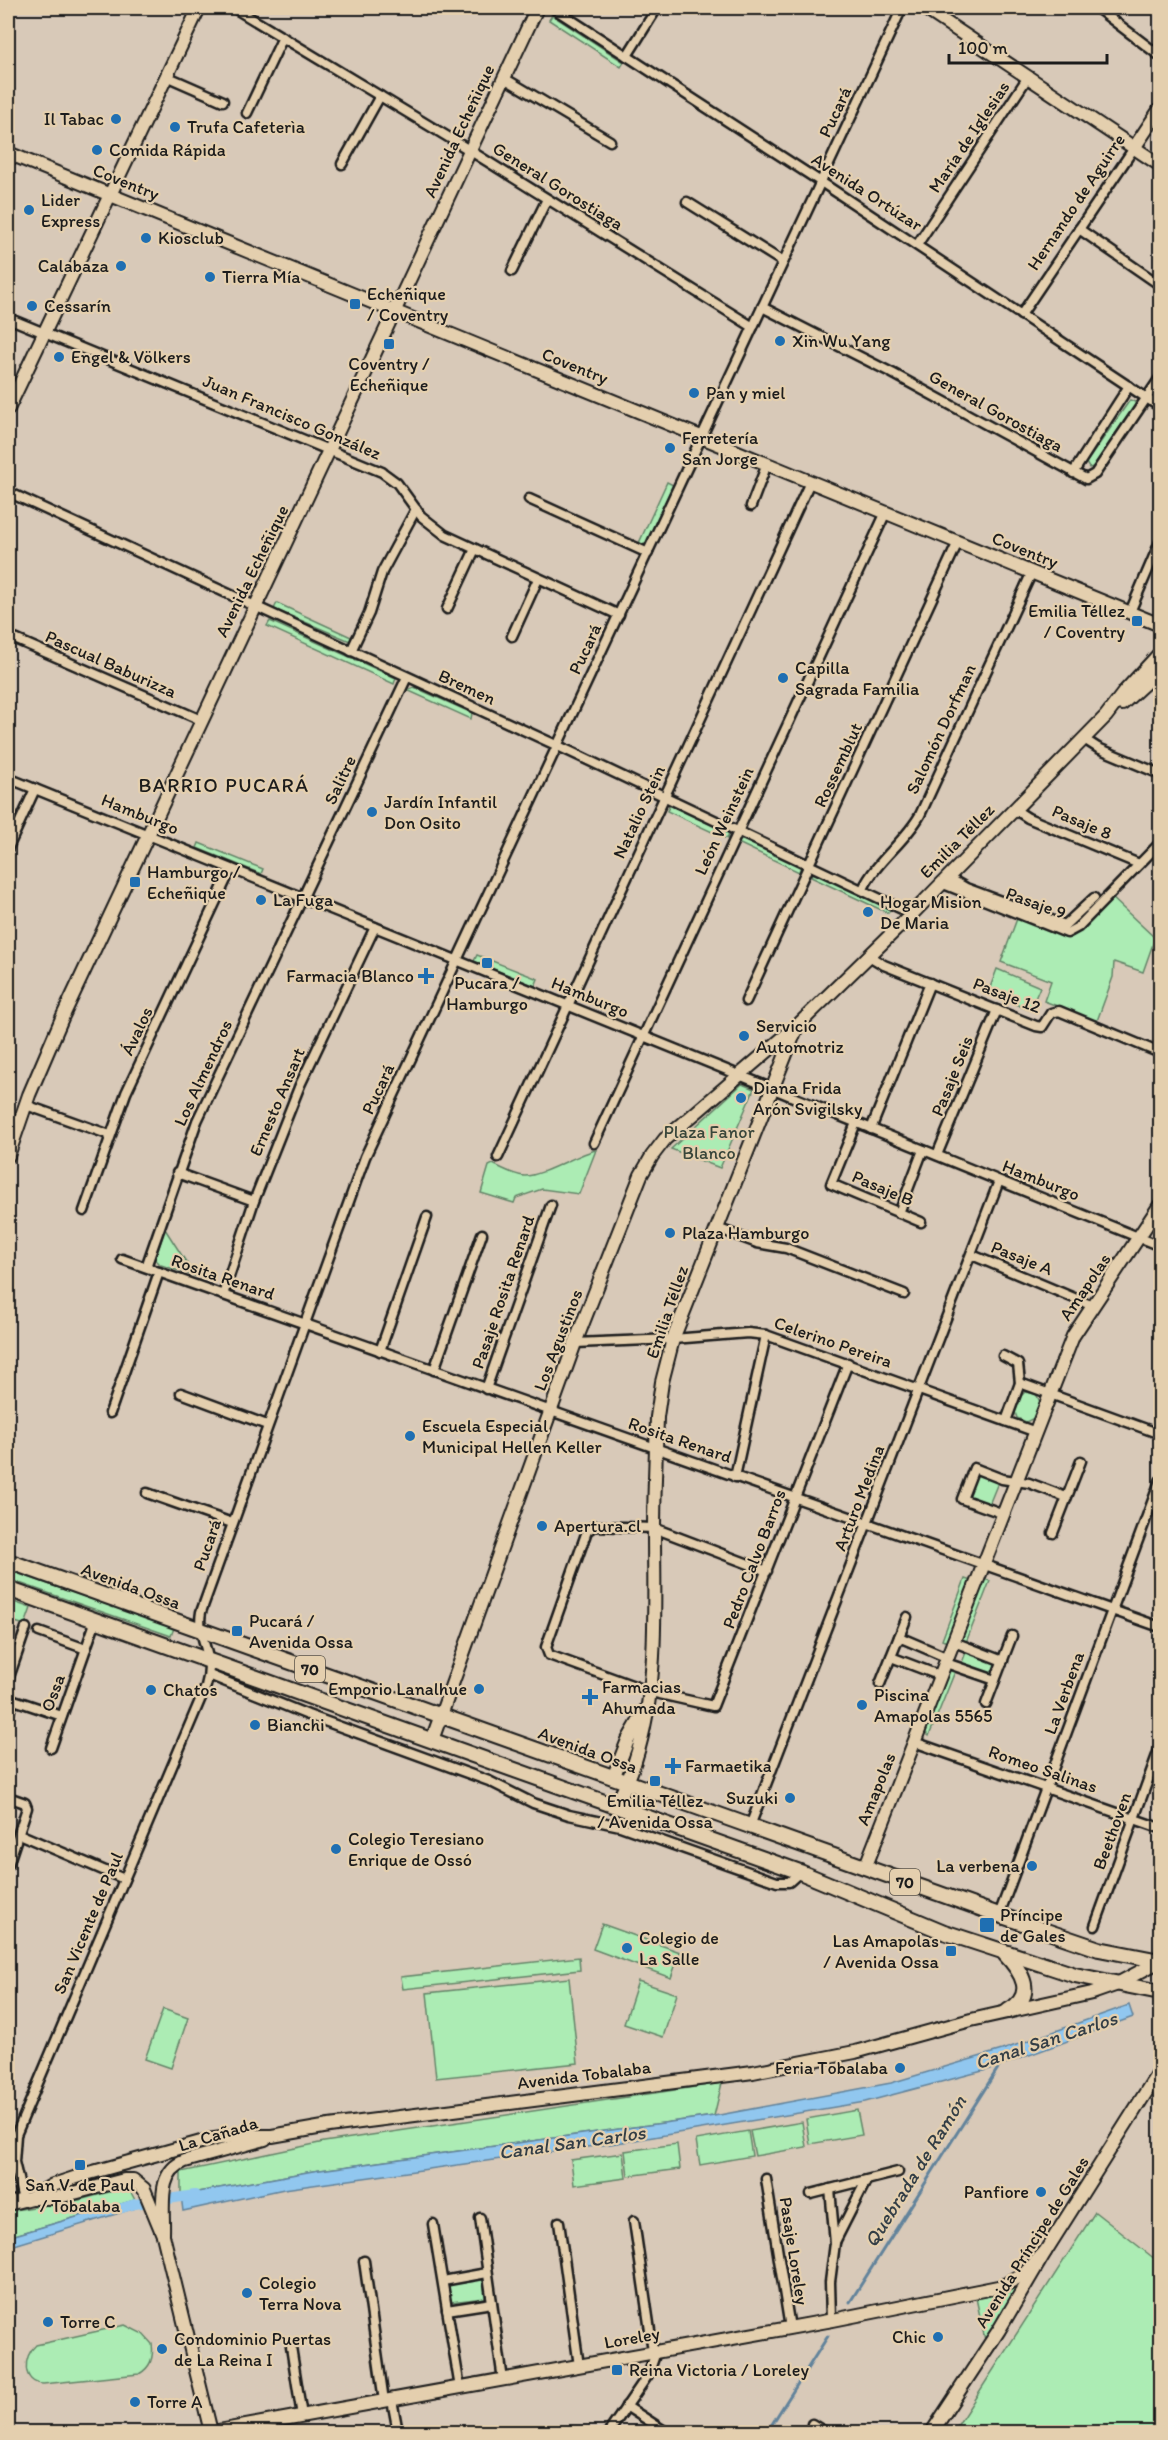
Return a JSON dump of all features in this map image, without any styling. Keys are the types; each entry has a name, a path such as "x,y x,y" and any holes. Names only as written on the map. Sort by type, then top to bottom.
{"main road":[{"name":"Avenida Ossa","path":"8,1561 999,1915 1093,1947 1160,1961"},
{"name":"70","path":"8,1589 800,1872 911,1920 1005,1954 1075,1976 1161,1992"},
{"path":"800,1872 810,1848"},
{"path":"1005,1954 1018,1970 1025,1991 1018,2004 1008,2012"}],"street":[{"path":"8,409 199,8"},
{"name":"General Gorostiaga","path":"234,8 753,327"},
{"name":"Avenida Echeñique","path":"8,1154 62,1018 537,8"},
{"name":"Avenida Ortúzar","path":"553,8 1161,407"},
{"path":"627,56 657,8"},
{"name":"Pucará","path":"210,1660 202,1631 201,1612 364,1157 902,8"},
{"path":"924,8 1161,165"},
{"path":"1097,8 1161,56"},
{"path":"247,113 283,37"},
{"path":"166,76 223,101"},
{"name":"María de Iglesias","path":"917,245 1028,77"},
{"path":"504,78 610,141"},
{"path":"342,164 380,96"},
{"name":"Hernando de Aguirre","path":"1021,315 1161,109"},
{"name":"Coventry","path":"8,153 1161,625"},
{"path":"512,271 547,199"},
{"path":"687,202 783,262"},
{"path":"1079,229 1161,285"},
{"name":"General Gorostiaga","path":"762,307 892,373 1086,479 1095,474 1147,398"},
{"name":"Juan Francisco González","path":"8,318 382,472 398,483 429,524 445,535 619,615"},
{"path":"1147,398 1161,378"},
{"path":"1073,473 1129,386"},
{"path":"751,506 767,464"},
{"name":"Natalio Stein","path":"498,1157 810,482"},
{"name":"Bremen","path":"8,492 738,830 912,914"},
{"path":"529,499 648,553"},
{"path":"351,651 369,612 382,572 416,509"},
{"name":"León Weinstein","path":"594,1143 886,513"},
{"name":"Rossemblut","path":"746,1001 958,542"},
{"path":"1130,612 1161,542"},
{"path":"447,609 475,549"},
{"name":"Salomón Dorfman","path":"863,889 871,875 913,828 920,815 1032,572"},
{"path":"513,636 538,579"},
{"name":"Pascual Baburizza","path":"8,636 201,720"},
{"name":"Emilia Téllez","path":"1106,716 1125,691 1161,653"},
{"name":"Emilia Téllez","path":"613,1806 627,1783 644,1732 651,1692 654,1646 657,1417 662,1382 673,1340 798,1025 912,914 1106,716 1161,669"},
{"name":"Salitre","path":"304,898 407,677"},
{"path":"1084,739 1098,748 1161,774"},
{"name":"Hamburgo","path":"8,778 1161,1246"},
{"path":"8,848 35,789"},
{"name":"Pasaje 8","path":"1014,809 1028,818 1139,864"},
{"name":"Pasaje 9","path":"944,880 1067,933 1078,927 1161,843"},
{"name":"Ávalos","path":"84,1211 126,1093 231,868"},
{"path":"944,880 1065,925 1094,897"},
{"name":"Los Almendros","path":"146,1268 177,1173 197,1121 304,898"},
{"name":"Ernesto Ansart","path":"223,1295 254,1200 300,1085 375,927"},
{"name":"Pasaje 12","path":"868,956 884,965 1042,1027 1051,1013 1059,1011 1161,1053"},
{"path":"871,1129 930,983"},
{"name":"Pasaje Seis","path":"937,1155 997,1010"},
{"name":"Los Agustinos","path":"425,1758 575,1343 642,1175 652,1156 665,1139 798,1025"},
{"path":"26,1105 110,1135"},
{"name":"Pasaje B","path":"856,1123 831,1184 921,1222"},
{"path":"899,1213 923,1150"},
{"path":"177,1173 254,1200"},
{"name":"Arturo Medina","path":"750,1826 999,1181"},
{"name":"Pasaje Rosita Renard","path":"486,1389 551,1205"},
{"name":"Amapolas","path":"865,1868 1073,1336 1161,1205"},
{"path":"380,1351 427,1217"},
{"path":"717,1228 757,1243 786,1248 904,1294"},
{"path":"434,1370 482,1234"},
{"name":"Pasaje A","path":"972,1255 1093,1306"},
{"name":"Rosita Renard","path":"122,1259 1161,1627"},
{"path":"110,1413 159,1272"},
{"name":"Celerino Pereira","path":"575,1343 673,1340 748,1333 766,1335 1036,1432"},
{"path":"735,1477 766,1335"},
{"path":"1003,1356 1018,1364 1020,1383 1006,1421"},
{"name":"Pedro Calvo Barros","path":"651,1692 713,1706 848,1363"},
{"path":"1020,1383 1161,1434"},
{"path":"182,1394 267,1425"},
{"path":"1053,1533 1081,1461"},
{"path":"1004,1514 962,1499 974,1468 1002,1479 1029,1483 1066,1497"},
{"name":"La Verbena","path":"999,1915 1161,1481"},
{"path":"147,1493 232,1523"},
{"path":"651,1692 549,1655 546,1647 587,1531 591,1527 654,1528 767,1571"},
{"path":"880,1684 907,1617"},
{"name":"Ossa","path":"51,1748 96,1620"},
{"path":"8,1680 26,1628"},
{"path":"39,1632 86,1649"},
{"path":"986,1704 1012,1636"},
{"path":"899,1637 995,1680"},
{"path":"954,1642 1003,1661"},
{"path":"891,1657 941,1676"},
{"name":"San Vicente de Paul","path":"27,2199 14,2162 11,2142 209,1675 210,1660"},
{"path":"209,1675 308,1715 489,1781 532,1803 569,1815 620,1826 770,1880 789,1882 800,1872"},
{"path":"8,1716 10,1699 62,1716"},
{"name":"Emilia Téllez","path":"613,1778 628,1740 648,1706"},
{"name":"Romeo Salinas","path":"914,1742 1161,1828"},
{"name":"Beethoven","path":"1095,1926 1161,1748"},
{"path":"8,1797 25,1803 27,1808 8,1865"},
{"path":"19,1834 124,1879"},
{"name":"Avenida Tobalaba","path":"8,2204 27,2199 64,2182 192,2144 235,2136 272,2136 329,2126 783,2067 855,2052 971,2020 1115,1985 1160,1961"},
{"name":"Avenida Príncipe de Gales","path":"932,2433 1161,2070"},
{"name":"La Cañada","path":"163,2235 163,2190 166,2176 179,2163 272,2136"},
{"path":"811,2194 898,2172"},
{"name":"La Cañada","path":"27,2199 55,2198 128,2179 141,2185 163,2235 212,2433"},
{"name":"Pasaje Loreley","path":"766,2180 790,2328"},
{"path":"835,2243 866,2181"},
{"path":"830,2189 835,2243 830,2282 832,2320"},
{"path":"480,2218 503,2380"},
{"path":"609,2433 651,2369 654,2352 634,2221"},
{"path":"559,2222 579,2366"},
{"path":"433,2224 460,2388"},
{"name":"Loreley","path":"212,2433 790,2328 1003,2286 1024,2274 1045,2252"},
{"path":"364,2261 388,2401 398,2433"},
{"path":"442,2281 488,2273"},
{"path":"447,2310 492,2303"},
{"path":"291,2347 302,2416"},
{"path":"627,2406 666,2433"},
{"path":"812,2424 825,2433"}],"green space":[{"path":"552,15 624,62 621,67 549,20"},
{"path":"1130,400 1135,402 1135,405 1093,467 1089,468 1086,463"},
{"path":"667,482 673,485 645,546 639,543"},
{"path":"277,603 351,637 350,641 274,609"},
{"path":"270,621 396,678 394,684 267,626"},
{"path":"414,687 472,713 471,719 407,690"},
{"path":"670,805 729,833 727,839 667,811"},
{"path":"741,840 801,866 799,872 738,843"},
{"path":"199,843 263,869 261,874 197,848"},
{"path":"812,874 817,874 887,906 890,911 888,913 811,877"},
{"path":"1110,896 1155,938 1143,972 1114,962 1113,977 1097,1021 1044,1001 1051,981 1001,962 1018,916 1073,936"},
{"path":"477,955 538,979 535,986 474,961"},
{"path":"997,969 1040,987 1030,1010 988,993"},
{"name":"Plaza Fanor Blanco","path":"742,1084 754,1089 720,1168 671,1149"},
{"path":"596,1150 579,1194 542,1189 516,1198 514,1203 481,1193 489,1166 493,1164 524,1176 549,1169"},
{"path":"165,1229 195,1276 161,1265 155,1259"},
{"path":"1025,1392 1036,1394 1040,1402 1034,1418 1026,1422 1017,1418 1015,1412"},
{"path":"975,1470 999,1480 988,1507 964,1497"},
{"path":"8,1570 174,1628 171,1636 8,1579"},
{"path":"965,1579 971,1581 947,1642 942,1640"},
{"path":"984,1579 990,1581 965,1645 960,1643"},
{"path":"8,1600 31,1608 25,1625 8,1620"},
{"path":"967,1650 998,1662 992,1677 961,1665"},
{"path":"950,1666 956,1669 929,1736 925,1732"},
{"path":"602,1924 680,1952 671,1978 593,1949"},
{"path":"579,1957 580,1970 403,1989 401,1977"},
{"path":"569,1978 578,2063 436,2078 427,1993"},
{"path":"638,1981 677,1994 663,2037 624,2024"},
{"path":"163,2009 188,2018 171,2068 145,2059"},
{"path":"722,2083 714,2116 313,2171 181,2195 181,2172 324,2142"},
{"path":"857,2110 862,2135 810,2144 806,2119"},
{"path":"802,2122 806,2147 755,2156 750,2131"},
{"path":"748,2131 752,2156 700,2165 696,2140"},
{"path":"677,2144 680,2169 628,2176 625,2151"},
{"path":"623,2153 626,2178 574,2185 571,2160"},
{"path":"128,2187 135,2200 8,2237 8,2211 79,2200"},
{"path":"1095,2212 1160,2263 1160,2432 954,2431"},
{"path":"483,2280 485,2298 450,2302 447,2285"},
{"path":"1021,2284 1008,2310 985,2340 976,2298 1002,2293"},
{"path":"125,2325 143,2334 152,2344 150,2362 139,2374 43,2384 36,2383 28,2374 26,2369 28,2356 36,2345"}],"water":[{"path":"1129,2005 1133,2017 994,2068 865,2102 617,2143 284,2189 183,2211 181,2195 313,2171 714,2116 891,2083 1002,2050"},
{"path":"135,2200 136,2208 8,2247 8,2237"}],"waterway":[{"name":"Quebrada de Ramón","path":"850,2302 1000,2065"},
{"name":"Canal San Carlos","path":"122,2208 195,2195"},
{"name":"Quebrada de Ramón","path":"767,2432 828,2336"}],"place":[{"name":"Il Tabac","path":"116,119"},
{"name":"Trufa Cafeterìa","path":"175,127"},
{"name":"Comida Rápida","path":"97,150"},
{"name":"Lider Express","path":"29,210"},
{"name":"Kiosclub","path":"146,238"},
{"name":"Calabaza","path":"121,266"},
{"name":"Tierra Mía","path":"210,277"},
{"name":"Echeñique / Coventry","path":"355,304"},
{"name":"Cessarín","path":"32,306"},
{"name":"Xin Wu Yang","path":"780,341"},
{"name":"Coventry / Echeñique","path":"389,344"},
{"name":"Engel & Völkers","path":"59,357"},
{"name":"Pan y miel","path":"694,393"},
{"name":"Ferretería San Jorge","path":"670,448"},
{"name":"Emilia Téllez / Coventry","path":"1137,621"},
{"name":"Capilla Sagrada Familia","path":"783,678"},
{"name":"Jardín Infantil Don Osito","path":"372,812"},
{"name":"Hamburgo / Echeñique","path":"135,882"},
{"name":"La Fuga","path":"261,900"},
{"name":"Hogar Mision De Maria","path":"868,912"},
{"name":"Pucara / Hamburgo","path":"487,963"},
{"name":"Farmacia Blanco","path":"426,976"},
{"name":"Servicio Automotriz","path":"744,1036"},
{"name":"Diana Frida Arón Svigilsky","path":"741,1098"},
{"name":"Plaza Hamburgo","path":"670,1233"},
{"name":"Escuela Especial Municipal Hellen Keller","path":"410,1436"},
{"name":"Apertura.cl","path":"542,1526"},
{"name":"Pucará / Avenida Ossa","path":"237,1631"},
{"name":"Emporio Lanalhue","path":"479,1689"},
{"name":"Chatos","path":"151,1690"},
{"name":"Farmacias Ahumada","path":"590,1697"},
{"name":"Piscina Amapolas 5565","path":"862,1705"},
{"name":"Bianchi","path":"255,1725"},
{"name":"Farmaetika","path":"673,1766"},
{"name":"Emilia Téllez / Avenida Ossa","path":"655,1781"},
{"name":"Suzuki","path":"790,1798"},
{"name":"Colegio Teresiano Enrique de Ossó","path":"336,1849"},
{"name":"La verbena","path":"1032,1866"},
{"name":"Príncipe de Gales","path":"987,1925"},
{"name":"Colegio de La Salle","path":"627,1948"},
{"name":"Las Amapolas / Avenida Ossa","path":"951,1951"},
{"name":"Feria Tobalaba","path":"900,2068"},
{"name":"San V. de Paul / Tobalaba","path":"80,2165"},
{"name":"Panfiore","path":"1041,2192"},
{"name":"Colegio Terra Nova","path":"247,2293"},
{"name":"Torre C","path":"48,2322"},
{"name":"Chic","path":"938,2337"},
{"name":"Condominio Puertas de La Reina I","path":"162,2349"},
{"name":"Reina Victoria / Loreley","path":"617,2370"},
{"name":"Torre A","path":"135,2402"}],"district":[{"name":"BARRIO PUCARÁ","path":"224,785"}]}
